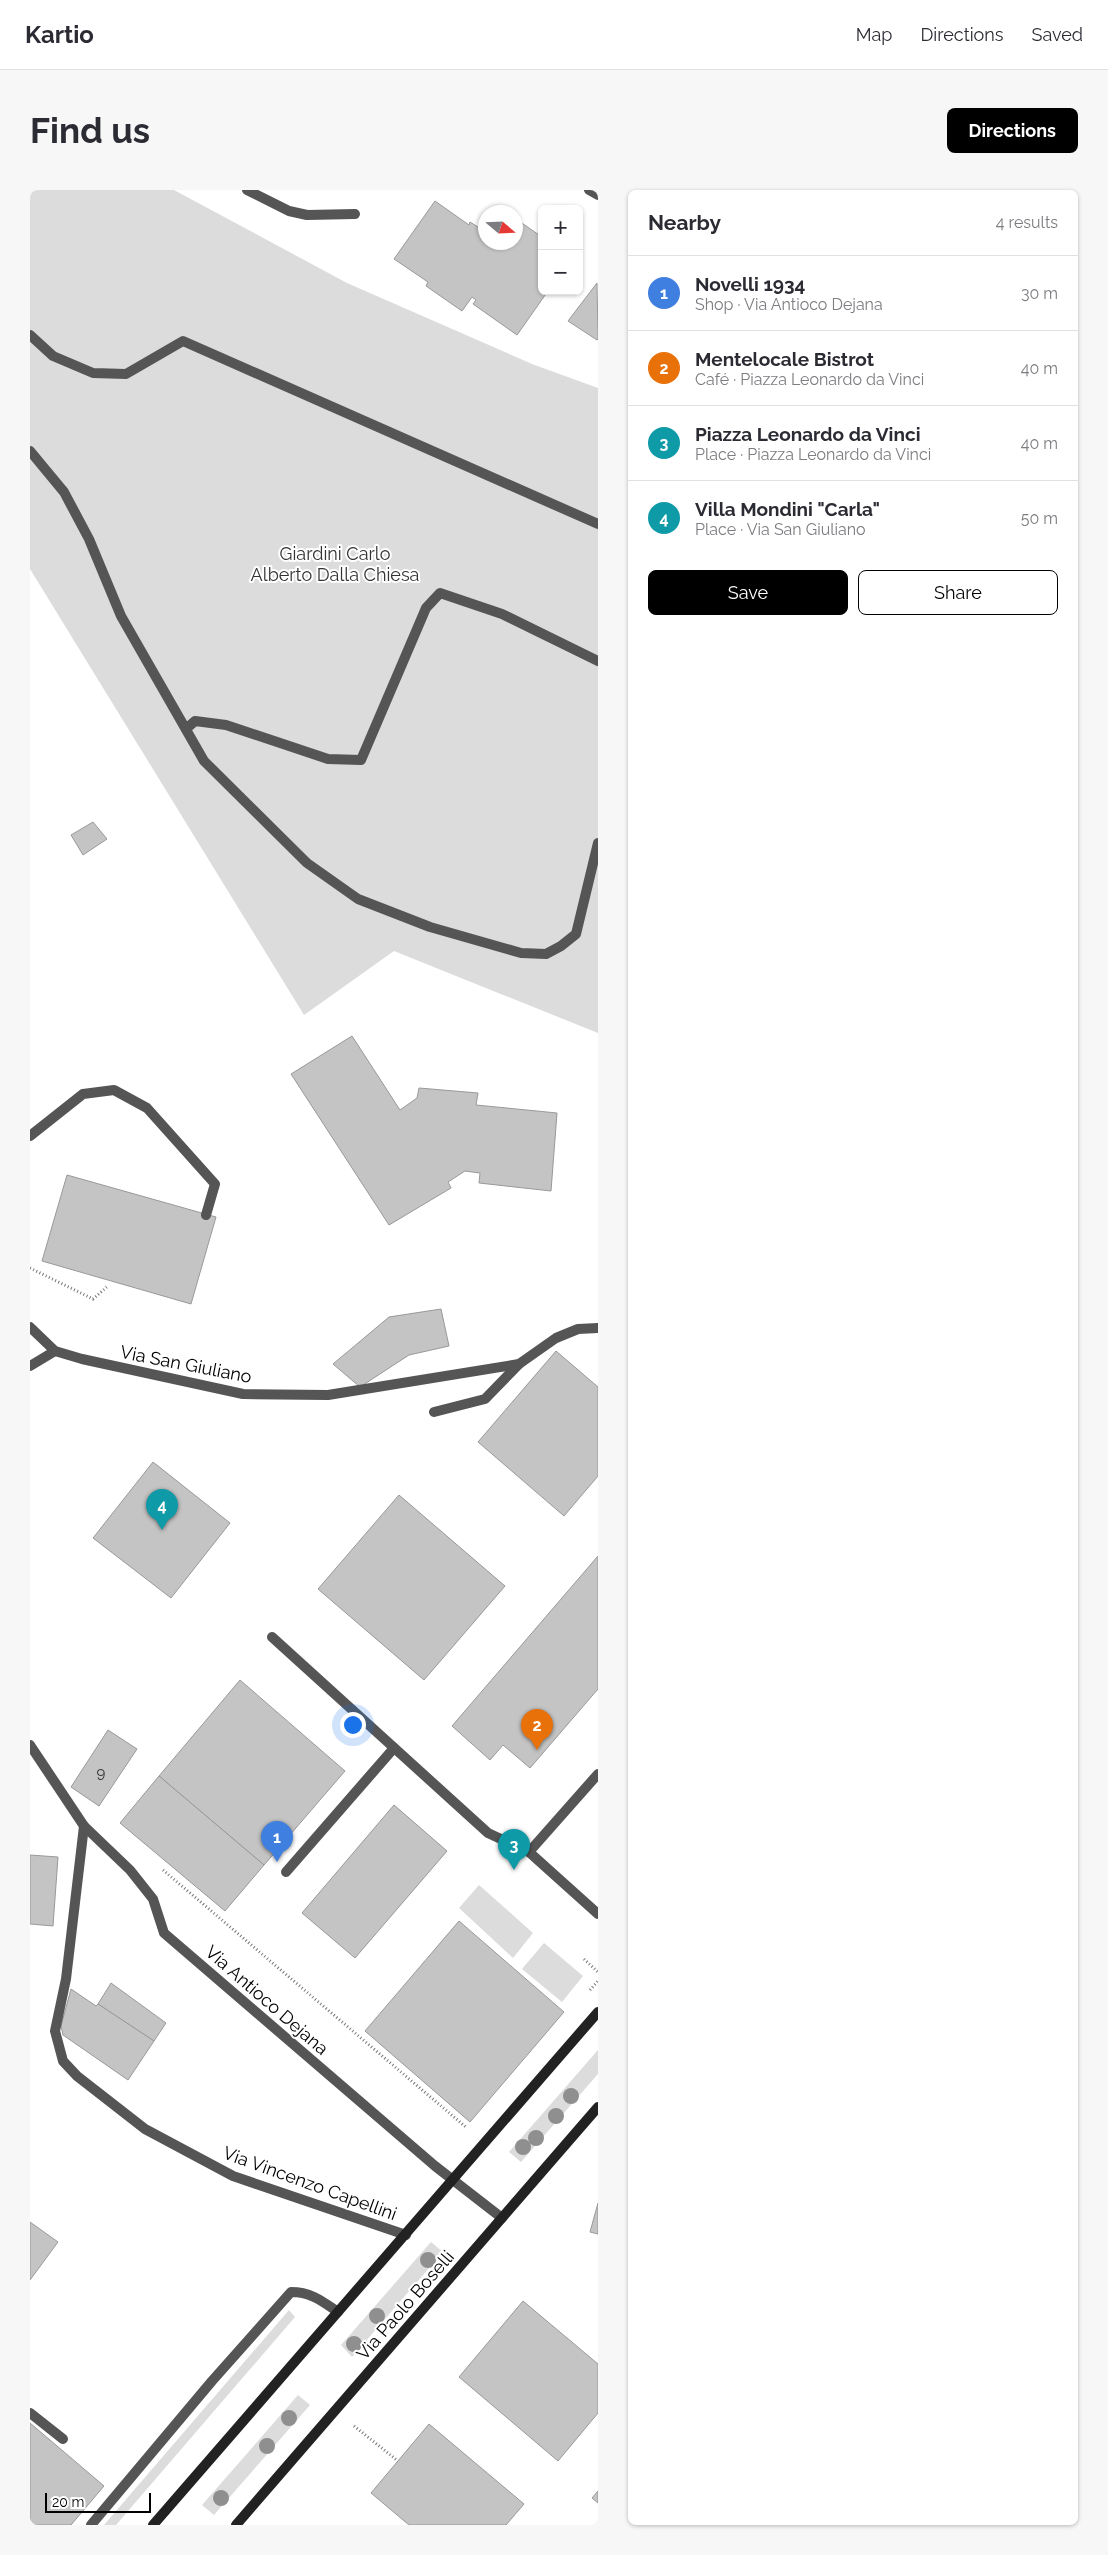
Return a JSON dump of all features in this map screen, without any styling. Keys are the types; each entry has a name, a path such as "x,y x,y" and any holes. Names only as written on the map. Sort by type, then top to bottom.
{"main road":[{"path":"153,2525 598,2012"},
{"name":"Via Paolo Boselli","path":"236,2525 598,2107"}],"street":[{"path":"247,190 289,211 308,215 355,214"},
{"path":"588,190 598,195"},
{"path":"30,335 53,356 93,373 126,374 183,341 598,524"},
{"path":"30,451 64,492 89,539 122,616 204,761 314,868 358,899 430,927 521,953 546,954 561,946 576,934 598,843"},
{"path":"186,729 195,722 226,725 328,759 361,760 426,608 440,593 502,614 598,661"},
{"path":"30,1136 83,1094 114,1090 147,1108 215,1184 206,1215"},
{"path":"30,1327 55,1351 30,1366"},
{"name":"Via San Giuliano","path":"434,1412 485,1399 520,1364 556,1338 578,1328 598,1328"},
{"name":"Via San Giuliano","path":"55,1351 243,1394 328,1395 520,1364"},
{"path":"272,1637 488,1833 529,1852 598,1914"},
{"path":"30,1745 84,1826"},
{"path":"286,1872 394,1748"},
{"path":"529,1852 598,1774"},
{"name":"Via Antioco Dejana","path":"84,1826 130,1870 152,1899 164,1933 454,2180 502,2218"},
{"name":"Via Vincenzo Capellini","path":"84,1826 66,1979 55,2031 63,2061 77,2076 145,2129 233,2176 406,2235"},
{"path":"92,2525 212,2381 291,2292 303,2292 314,2295 338,2312"},
{"path":"30,2413 63,2439"}],"path":[{"path":"30,1268 93,1299 108,1286"},
{"path":"163,1870 471,2132"},
{"path":"584,1959 598,1972"},
{"path":"588,1992 598,1981"},
{"path":"354,2426 398,2461"}],"green space":[{"name":"Giardini Carlo Alberto Dalla Chiesa","path":"30,190 174,190 347,283 532,364 598,388 598,1033 394,951 304,1015 30,569"},
{"path":"479,1885 533,1933 513,1958 459,1908"},
{"path":"544,1943 583,1976 562,2002 522,1969"},
{"path":"598,2050 598,2074 521,2162 509,2152"},
{"path":"431,2242 443,2252 352,2357 341,2345"},
{"path":"289,2310 295,2317 116,2525 104,2525"},
{"path":"298,2395 310,2405 214,2515 202,2505"}],"building":[{"path":"435,201 469,225 470,222 478,227 478,250 523,250 523,224 538,234 538,295 545,295 517,335 473,304 476,300 472,297 462,311 426,286 428,282 394,259"},
{"path":"597,283 598,339 597,340 568,321"},
{"path":"93,822 107,839 83,855 71,835"},
{"path":"352,1036 400,1110 417,1098 419,1088 478,1093 476,1105 557,1113 551,1191 479,1183 480,1173 465,1171 448,1182 451,1188 389,1225 291,1074"},
{"path":"67,1175 216,1217 191,1304 42,1261"},
{"path":"441,1309 449,1346 409,1355 360,1387 333,1364 389,1317"},
{"path":"556,1351 598,1387 598,1476 564,1516 478,1442"},
{"path":"153,1462 230,1523 171,1598 93,1538"},
{"path":"399,1495 505,1586 424,1680 318,1589"},
{"path":"598,1556 598,1689 530,1768 503,1745 490,1760 452,1726"},
{"path":"240,1680 345,1771 264,1865 159,1776"},
{"path":"108,1730 137,1749 99,1806 71,1787"},
{"path":"159,1776 264,1865 225,1911 120,1823"},
{"path":"394,1805 447,1851 355,1958 302,1913"},
{"path":"30,1855 58,1857 53,1926 30,1924"},
{"path":"459,1921 564,2012 470,2122 365,2031"},
{"path":"111,1983 166,2023 154,2041 98,2004"},
{"path":"71,1989 96,2006 98,2004 154,2041 128,2080 63,2035 61,2026"},
{"path":"598,2203 598,2234 590,2232"},
{"path":"30,2222 58,2242 30,2280"},
{"path":"523,2301 598,2364 598,2413 558,2461 459,2377"},
{"path":"30,2423 104,2486 71,2525 30,2525"},
{"path":"429,2424 524,2504 506,2525 409,2525 371,2493"},
{"path":"598,2491 598,2503 592,2498"}],"place":[{"name":"Villa Mondini \"Carla\"","path":"162,1530"},
{"name":"Mentelocale Bistrot","path":"537,1750"},
{"name":"Novelli 1934","path":"277,1862"},
{"name":"Piazza Leonardo da Vinci","path":"514,1870"}]}
